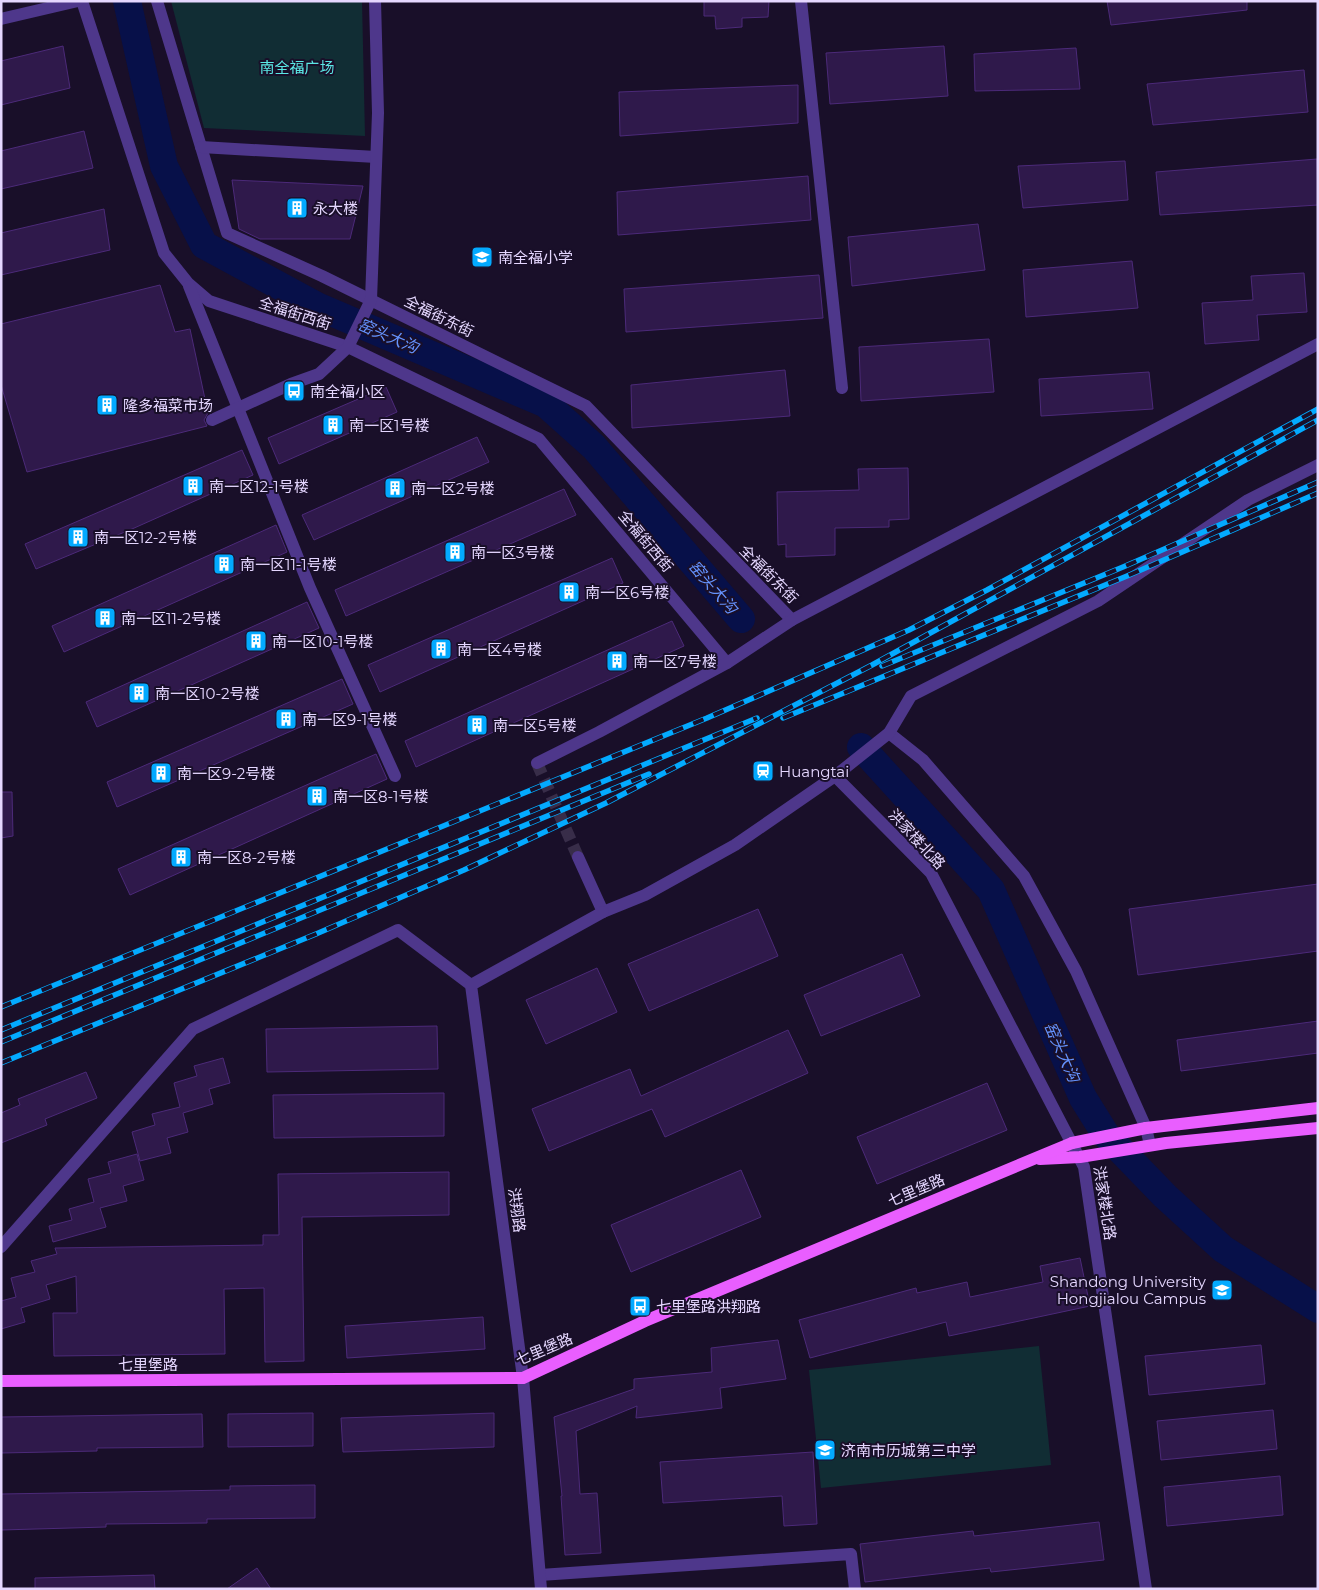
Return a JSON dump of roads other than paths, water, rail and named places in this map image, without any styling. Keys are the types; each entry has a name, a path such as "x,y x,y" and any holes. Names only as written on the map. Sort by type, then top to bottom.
{"main road":[{"name":"七里堡路","path":"1,1381 523,1378 645,1321 1072,1143 1146,1128 1318,1108"},
{"name":"七里堡路","path":"1030,1159 1080,1157 1150,1145 1318,1128"}],"street":[{"path":"1,19 78,1"},
{"name":"全福街西街","path":"82,1 164,254 188,283 208,301 348,347 539,439 727,663"},
{"name":"全福街东街","path":"157,1 227,233 371,300 586,406 792,620"},
{"path":"212,420 238,407 320,374 348,347 371,300 378,113 375,1"},
{"path":"801,1 842,388"},
{"path":"201,147 376,157"},
{"path":"188,283 310,588 394,776"},
{"path":"537,763 727,663 792,620 1318,344"},
{"path":"1,1247 193,1029 398,930 471,985 603,912 645,895 735,845 835,776 889,733 911,696 1098,601 1248,500 1318,465"},
{"path":"889,733 923,760 1024,876 1076,971 1146,1128 1150,1145"},
{"name":"洪家楼北路","path":"835,776 931,873 1080,1157 1086,1176 1146,1589"},
{"path":"578,857 603,912"},
{"name":"洪翔路","path":"471,985 523,1378 541,1589"},
{"path":"540,1575 851,1554 856,1589"}],"waterway":[{"name":"窑头大沟","path":"127,1 164,166 204,245 317,306 546,404 594,447 741,619"},
{"name":"窑头大沟","path":"861,747 991,890 1083,1098 1106,1135 1165,1196 1223,1249 1318,1309"}],"tunnel":[{"path":"537,763 578,857"}],"railway":[{"path":"1,1007 707,718 909,630 987,590 1318,409"},
{"path":"1,1063 316,934 464,870 606,803 872,665 1318,420"},
{"path":"882,666 1123,567 1318,482"},
{"path":"783,718 1127,576 1318,493"},
{"path":"1,1030 757,718"},
{"path":"1,1042 649,774"}],"place":[{"name":"永大楼","path":"297,208"},
{"name":"南全福小学","path":"482,257"},
{"name":"南全福小区","path":"294,391"},
{"name":"隆多福菜市场","path":"107,405"},
{"name":"南一区1号楼","path":"333,425"},
{"name":"南一区12-1号楼","path":"193,486"},
{"name":"南一区2号楼","path":"395,488"},
{"name":"南一区12-2号楼","path":"78,537"},
{"name":"南一区3号楼","path":"455,552"},
{"name":"南一区11-1号楼","path":"224,564"},
{"name":"南一区6号楼","path":"569,592"},
{"name":"南一区11-2号楼","path":"105,618"},
{"name":"南一区10-1号楼","path":"256,641"},
{"name":"南一区4号楼","path":"441,649"},
{"name":"南一区7号楼","path":"617,661"},
{"name":"南一区10-2号楼","path":"139,693"},
{"name":"南一区9-1号楼","path":"286,719"},
{"name":"南一区5号楼","path":"477,725"},
{"name":"Huangtai","path":"763,771"},
{"name":"南一区9-2号楼","path":"161,773"},
{"name":"南一区8-1号楼","path":"317,796"},
{"name":"南一区8-2号楼","path":"181,857"},
{"name":"Shandong University Hongjialou Campus","path":"1222,1290"},
{"name":"七里堡路洪翔路","path":"640,1306"},
{"name":"济南市历城第三中学","path":"825,1450"}],"park label":[{"name":"南全福广场","path":"297,67"}]}
